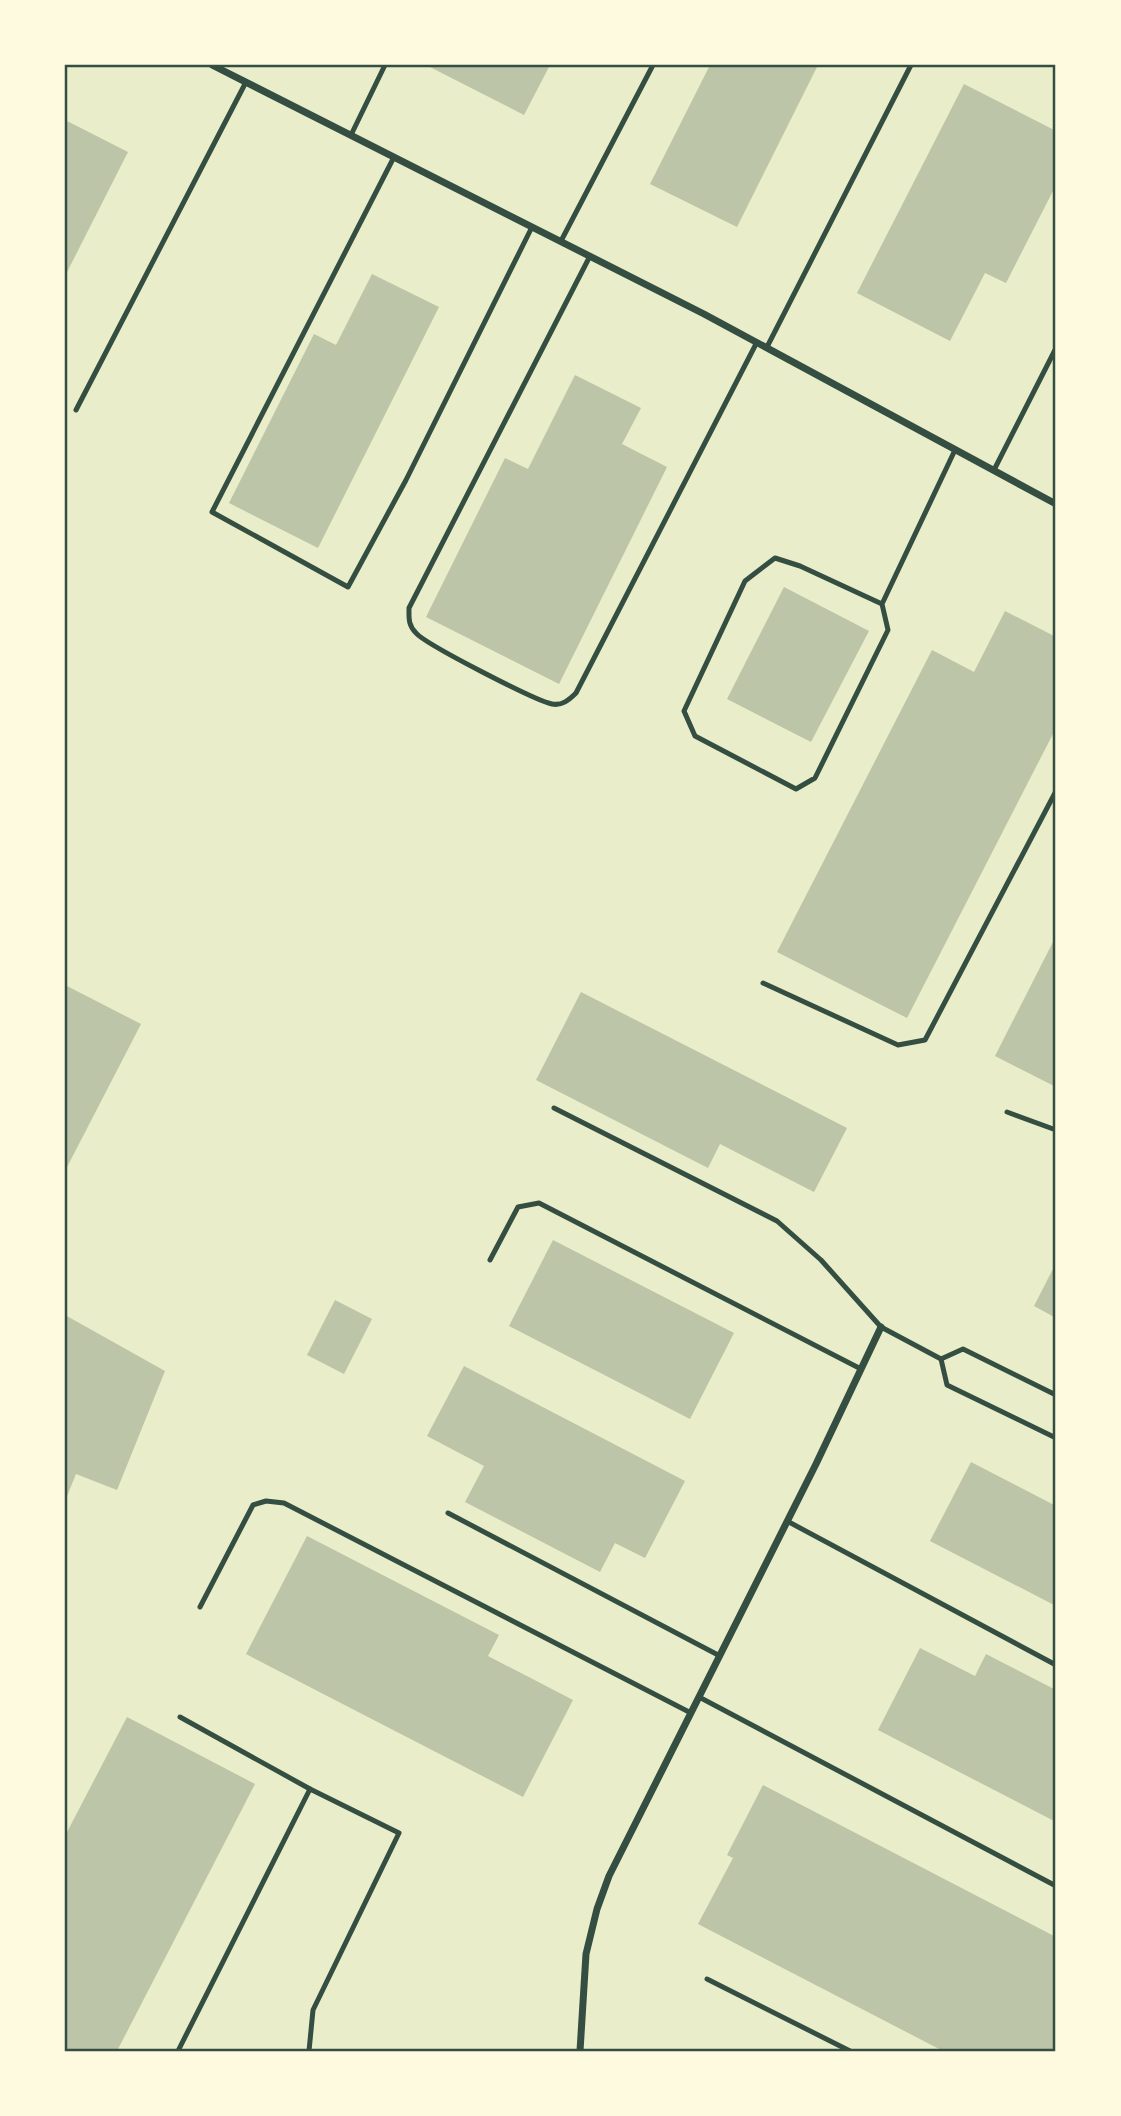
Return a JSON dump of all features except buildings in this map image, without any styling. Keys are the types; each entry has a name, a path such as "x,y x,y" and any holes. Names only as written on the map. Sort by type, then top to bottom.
{"street":[{"path":"212,65 767,347 1056,504"},
{"path":"580,2051 586,1954 597,1909 609,1876 788,1521 881,1327"}],"lane":[{"path":"351,135 385,65"},
{"path":"561,241 653,65"},
{"path":"767,347 911,65"},
{"path":"76,411 246,82"},
{"path":"394,157 212,512 348,587 406,480 533,227"},
{"path":"590,256 410,608 408,622 417,635 492,676 553,705 565,703 576,693 757,342"},
{"path":"994,470 1056,348"},
{"path":"882,604 800,566 775,558 744,581 684,711 695,736 796,789 815,778 888,630 882,604 955,450"},
{"path":"762,983 898,1045 925,1040 1056,791"},
{"path":"554,1108 777,1220 821,1260 881,1327 941,1359 947,1385 1056,1438"},
{"path":"1007,1112 1056,1130"},
{"path":"490,1260 517,1207 539,1203 862,1369"},
{"path":"941,1359 963,1349 1056,1395"},
{"path":"200,1607 253,1505 267,1501 284,1503 691,1713"},
{"path":"448,1513 720,1657"},
{"path":"788,1521 1056,1665"},
{"path":"699,1697 1056,1886"},
{"path":"180,1717 310,1789 399,1833 313,2010 309,2051"},
{"path":"178,2051 310,1789"},
{"path":"707,1979 850,2051"}]}
